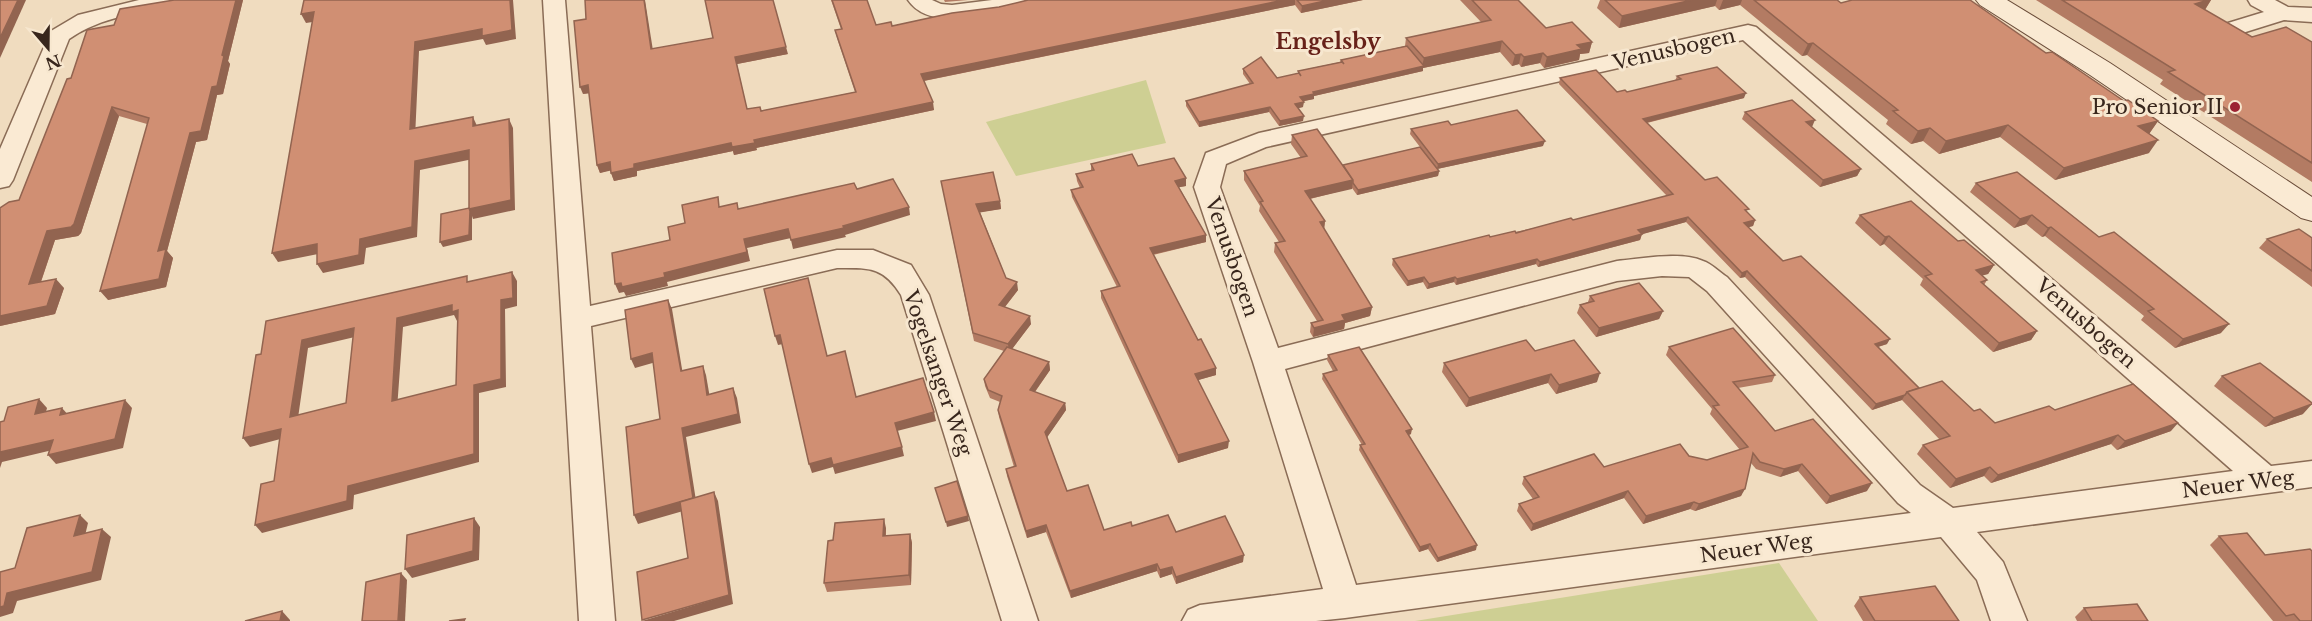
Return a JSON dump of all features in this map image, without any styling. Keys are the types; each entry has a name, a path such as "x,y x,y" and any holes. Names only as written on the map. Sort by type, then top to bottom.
{"street":[{"path":"0,180 58,36 101,7 178,0"},
{"path":"554,0 567,154 597,621"},
{"path":"919,0 923,5 934,10 949,12 1021,0"},
{"path":"1989,0 2100,69 2312,211"},
{"path":"2259,0 2283,13"},
{"path":"2236,28 2283,13 2312,15"},
{"name":"Venusbogen","path":"1345,603 1268,362 1207,187 1215,159 1259,141 1748,32 2264,479"},
{"name":"Vogelsanger Weg","path":"576,319 837,259 873,259 900,272 915,295 1020,621"},
{"path":"1268,362 1617,271 1662,266 1695,268 1717,284 1909,494 1949,523 1991,572 2009,621"},
{"name":"Neuer Weg","path":"1200,621 2312,474"}],"green space":[{"path":"1146,80 1166,143 1016,176 986,122"},
{"path":"1779,563 1818,621 1415,621"}],"building":[{"path":"0,0 18,0 0,38"},
{"path":"174,0 236,0 222,55 224,56 217,86 212,87 201,131 190,133 158,251 166,249 159,279 100,291 149,118 112,107 74,224 71,227 47,231 29,284 56,279 47,306 0,316 0,208 9,202 19,200 67,79 71,78 87,30 114,25 120,9"},
{"path":"304,0 510,0 512,30 482,36 482,29 415,42 410,129 473,117 473,126 509,119 511,200 469,209 469,150 415,161 412,227 360,239 359,255 317,264 317,244 272,253 314,12 301,14"},
{"path":"585,0 644,0 651,49 713,38 705,0 773,0 786,47 735,57 747,109 760,107 761,111 856,92 835,30 842,29 832,0 867,0 876,25 891,22 892,26 1028,0 1284,0 921,74 933,102 754,140 755,143 732,147 731,143 634,164 634,168 611,173 610,162 597,165 588,85 580,87 574,21 586,19"},
{"path":"1297,0 1329,0 1302,6"},
{"path":"1472,0 1518,0 1546,28 1572,22 1592,42 1577,45 1582,49 1547,57 1543,53 1524,57 1521,54 1515,55 1502,41 1424,58 1406,38 1491,20"},
{"path":"1605,0 1692,0 1622,16"},
{"path":"1754,0 1837,0 1841,3 1852,0 1970,0 2046,53 2052,52 2158,121 2138,126 2158,140 2064,168 2008,125 1946,141 1930,128 1918,131 1893,111 1898,110 1813,43 1808,44"},
{"path":"2062,0 2208,0 2195,4 2252,37 2286,27 2312,42 2312,163 2168,72 2175,70"},
{"path":"1407,46 1424,66 1300,97 1304,102 1295,104 1304,116 1280,121 1270,107 1199,122 1186,101 1253,83 1243,69 1261,57 1277,78 1299,73 1301,76 1298,71 1342,62 1344,64 1341,60"},
{"path":"1717,67 1746,93 1643,119 1705,180 1717,177 1749,209 1745,210 1755,220 1744,223 1783,261 1801,256 1890,339 1875,344 1919,388 1876,404 1747,271 1742,273 1688,217 1638,230 1642,234 1540,262 1537,259 1429,284 1424,277 1408,281 1393,259 1489,235 1490,237 1515,231 1516,233 1571,218 1573,220 1673,194 1560,78 1596,70 1617,92 1625,90 1627,92 1681,79 1677,76"},
{"path":"1792,100 1815,120 1806,122 1861,169 1823,180 1745,112"},
{"path":"1517,110 1545,141 1438,164 1411,129 1448,121 1451,125"},
{"path":"1317,129 1353,180 1305,191 1325,221 1320,222 1372,307 1342,315 1345,320 1314,328 1311,323 1323,320 1275,243 1285,241 1260,202 1263,201 1244,171 1307,156 1292,135"},
{"path":"1420,147 1439,171 1358,190 1343,165"},
{"path":"1132,154 1138,166 1174,158 1186,178 1175,181 1206,235 1150,248 1198,340 1201,339 1216,368 1195,374 1229,441 1178,455 1101,291 1120,286 1071,190 1083,187 1076,174 1094,170 1091,164"},
{"path":"993,172 1000,201 976,204 1006,278 1017,282 999,305 1030,316 1008,344 973,333 941,181"},
{"path":"2017,172 2099,237 2114,232 2229,324 2183,339 2148,311 2154,309 2051,227 2048,228 2032,215 2020,219 1976,183"},
{"path":"893,179 909,207 843,226 844,228 791,240 788,229 744,239 747,252 664,273 665,277 622,287 621,283 615,284 612,253 670,240 668,227 685,223 682,205 718,197 719,207 737,203 738,209 854,183 857,189"},
{"path":"1911,201 1958,241 1964,240 1994,265 1976,270 1987,280 1981,282 2037,331 1999,343 1925,276 1932,274 1889,236 1885,237 1860,215"},
{"path":"469,208 469,235 440,242 441,214"},
{"path":"2299,229 2312,238 2312,271 2267,239"},
{"path":"512,272 513,298 501,300 501,379 474,385 474,454 348,486 347,501 255,525 261,484 274,481 281,429 243,438 256,355 261,354 266,321 467,276 467,282","holes":["452,305 452,312 458,310 456,385 392,401 397,318","354,328 346,403 290,417 302,340"]},
{"path":"808,278 827,356 845,351 856,397 923,378 934,412 895,423 902,447 833,465 831,458 809,464 780,335 775,336 764,289"},
{"path":"1639,283 1663,311 1599,328 1580,305 1594,301 1590,296"},
{"path":"668,300 681,371 703,366 707,395 733,388 738,414 682,428 693,498 634,515 626,427 660,419 652,353 631,359 625,310"},
{"path":"1733,328 1775,375 1733,382 1775,431 1813,419 1872,483 1830,496 1802,464 1784,469 1760,462 1753,453 1745,489 1699,504 1694,502 1646,516 1628,491 1533,524 1519,504 1539,497 1524,477 1594,454 1604,467 1680,444 1689,456 1707,460 1748,447 1713,406 1719,405 1669,347"},
{"path":"1526,340 1535,351 1574,340 1600,373 1559,385 1551,374 1469,398 1444,363"},
{"path":"1007,347 1049,362 1030,390 1065,403 1045,432 1067,491 1088,485 1104,530 1131,522 1132,526 1168,515 1176,532 1225,516 1244,555 1176,577 1172,567 1160,570 1157,564 1070,591 1046,525 1026,531 1006,469 1016,466 998,410 1002,396 988,390 984,379"},
{"path":"1359,347 1412,429 1406,431 1477,545 1438,558 1430,544 1420,547 1360,445 1365,444 1323,374 1337,370 1328,355"},
{"path":"2260,363 2312,404 2274,418 2222,376"},
{"path":"1942,381 1974,411 1980,409 1995,423 2049,406 2055,410 2133,384 2178,423 2125,441 2118,435 1998,475 1990,467 1956,479 1923,445 1950,436 1907,392"},
{"path":"39,399 35,414 62,408 60,415 125,400 115,439 48,455 53,440 0,452 0,422 4,421 8,407"},
{"path":"957,481 968,516 946,522 935,488"},
{"path":"714,492 729,595 642,620 637,572 688,558 680,502"},
{"path":"80,515 74,536 102,529 92,572 7,593 4,606 0,607 0,572 15,568 27,528"},
{"path":"474,518 473,551 405,569 407,535"},
{"path":"884,519 883,536 910,534 909,575 824,583 828,541 833,540 835,523"},
{"path":"2247,533 2265,555 2310,549 2312,551 2312,621 2300,621 2294,614 2286,616 2219,536"},
{"path":"401,573 398,621 362,621 366,582"},
{"path":"1935,586 1959,621 1875,621 1860,597"},
{"path":"2137,604 2148,621 2092,621 2084,608"},
{"path":"282,611 280,621 245,621"}],"place":[{"name":"Pro Senior II","path":"2235,107"}],"district":[{"name":"Engelsby","path":"1328,41"}]}
